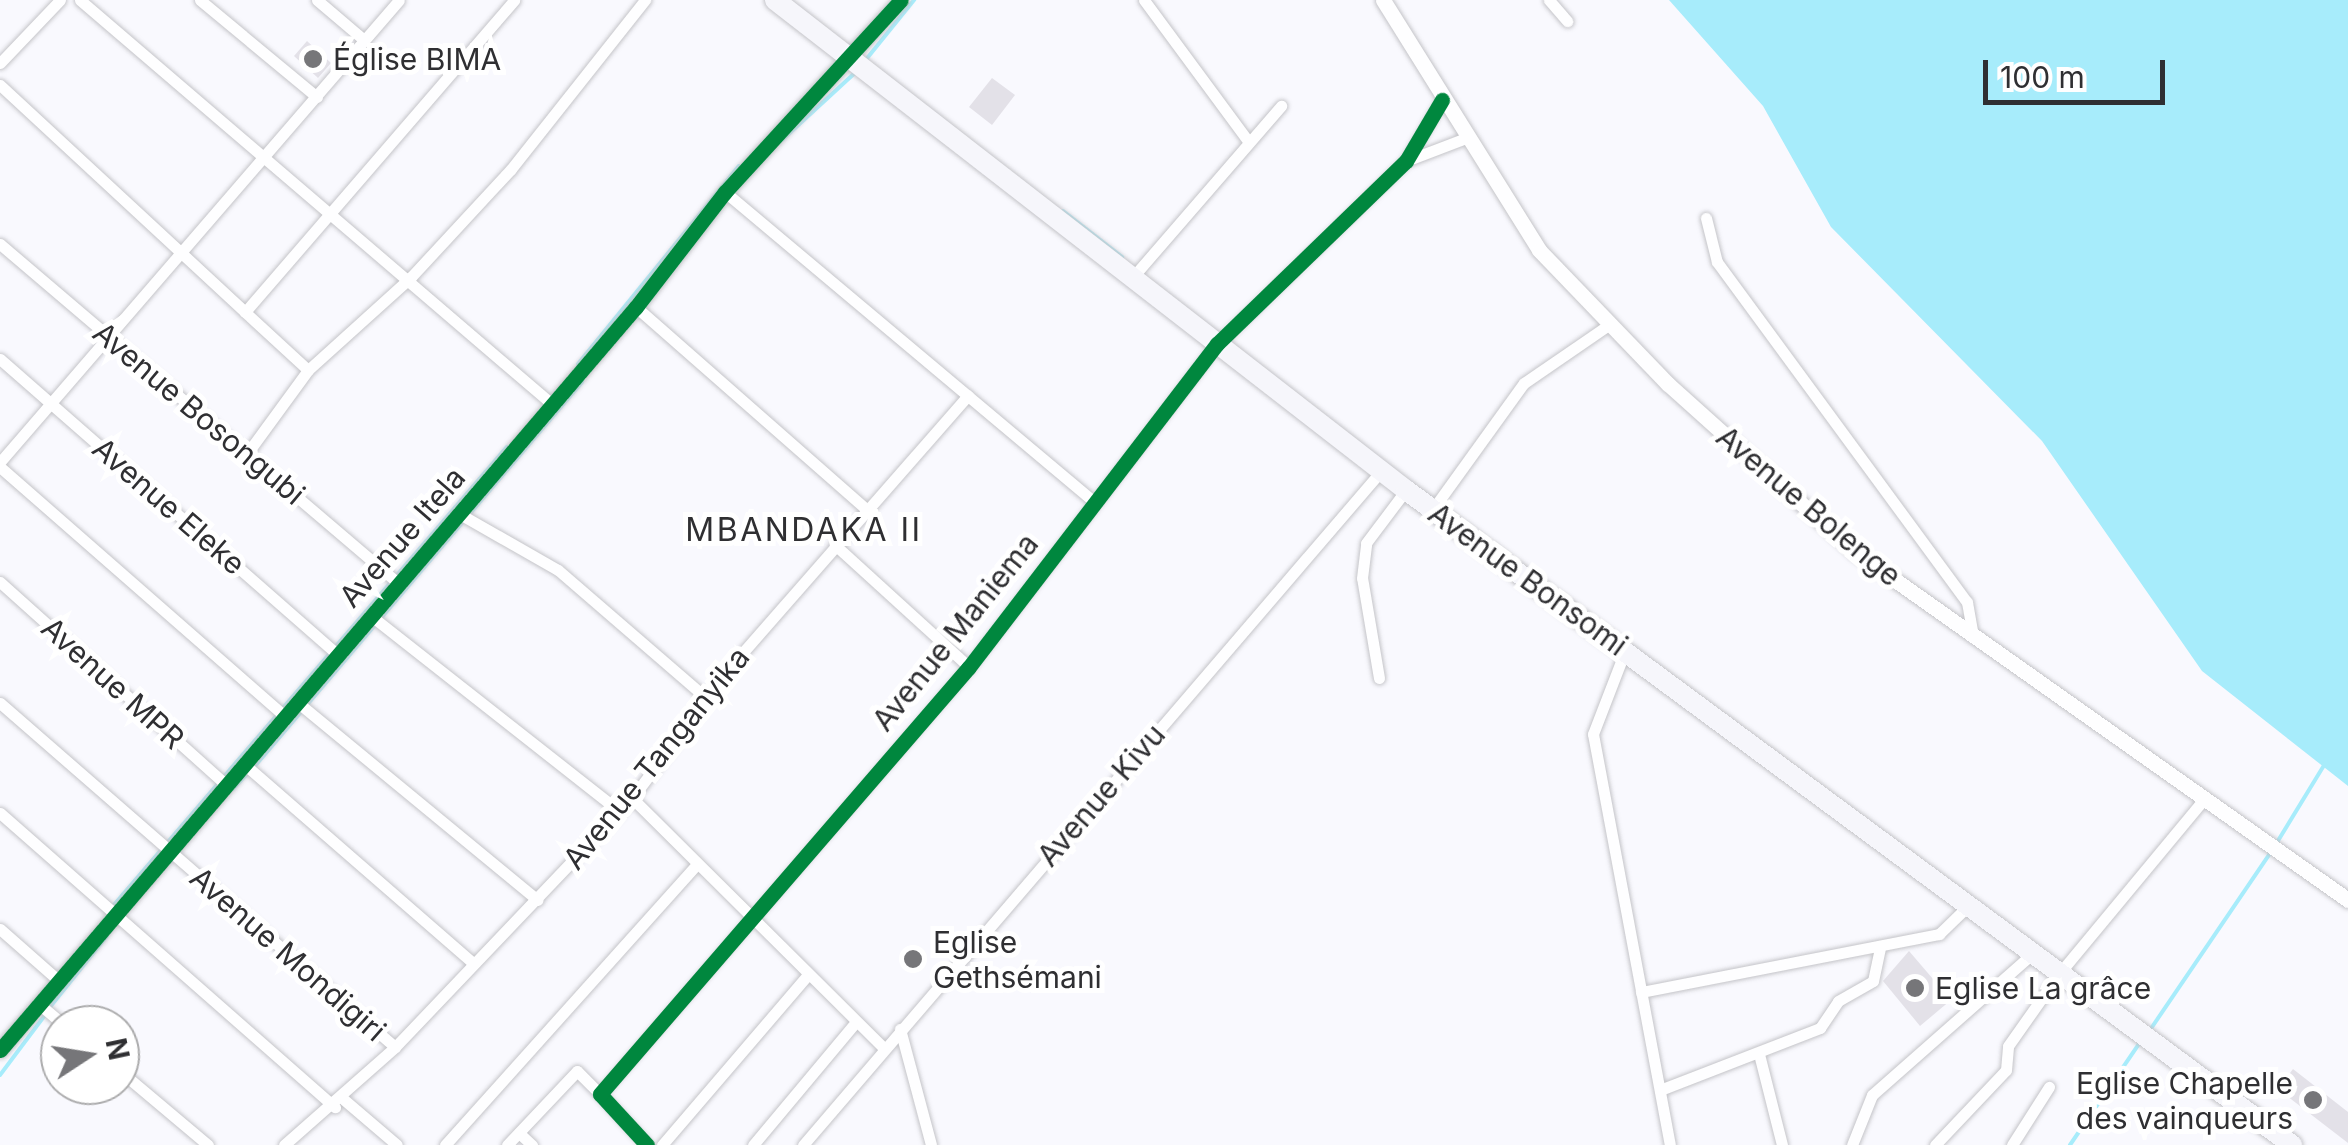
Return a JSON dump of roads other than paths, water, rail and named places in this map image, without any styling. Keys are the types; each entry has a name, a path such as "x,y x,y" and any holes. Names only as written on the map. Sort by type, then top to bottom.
{"main road":[{"name":"Avenue Bonsomi","path":"775,0 847,62 1406,490 1970,904 2058,976 2292,1145"}],"street":[{"path":"0,64 60,0"},
{"path":"80,0 332,216 412,278 553,406"},
{"path":"200,0 317,98"},
{"path":"317,0 364,40"},
{"path":"284,716 0,464 399,0"},
{"path":"245,312 332,216 514,0"},
{"path":"246,456 308,370 412,278 510,169 644,0"},
{"name":"Avenue Itela","path":"1,1047 553,406 725,192 901,0"},
{"path":"1144,0 1248,142"},
{"name":"Avenue Bolenge","path":"1383,0 1539,250 1607,326 1854,551 2260,842 2348,900"},
{"path":"1549,0 1567,20"},
{"path":"0,85 308,370"},
{"path":"1406,161 1442,100"},
{"path":"1132,278 1281,106"},
{"path":"1406,161 1466,138"},
{"name":"Avenue Maniema","path":"600,1094 748,916 969,666 1217,344 1406,161"},
{"path":"725,192 1094,501"},
{"path":"1706,218 1717,262 1967,602 1973,638"},
{"name":"Avenue Bosongubi","path":"0,244 398,583"},
{"path":"636,307 866,509"},
{"path":"1433,510 1524,383 1607,326"},
{"name":"Avenue Eleke","path":"0,359 338,654"},
{"name":"Avenue Tanganyika","path":"284,1145 338,1103 395,1047 472,962 538,900 620,812 706,697 968,395"},
{"name":"Avenue Kivu","path":"803,1145 1382,470"},
{"path":"1379,678 1362,578 1366,543 1406,490"},
{"path":"458,513 558,570 706,697"},
{"path":"835,545 969,666"},
{"name":"Avenue MPR","path":"0,582 225,784"},
{"path":"370,615 620,812"},
{"path":"1626,651 1593,734 1670,1145"},
{"path":"296,701 538,900"},
{"name":"Avenue Mondigiri","path":"0,703 395,1047"},
{"path":"243,763 472,962"},
{"path":"632,798 884,1048"},
{"path":"1936,1145 2006,1070 2008,1046 2058,976 2204,799"},
{"path":"0,813 338,1103 397,1145"},
{"path":"446,1145 697,864"},
{"path":"1641,992 1880,950 1939,934 1970,904"},
{"path":"0,928 59,980"},
{"path":"1660,1090 1820,1028 1838,1001 1874,981 1880,950"},
{"path":"1852,1145 1872,1095 2032,954"},
{"path":"662,1145 808,976"},
{"path":"753,1145 856,1022"},
{"path":"900,1028 931,1145"},
{"path":"1759,1054 1782,1145"},
{"path":"507,1145 577,1070 648,1145"},
{"path":"2012,1145 2049,1087"},
{"path":"140,1088 208,1145"},
{"path":"519,1133 532,1145"}],"water":[{"path":"1669,0 2348,0 2348,786 2202,671 2042,441 1831,227 1763,106"}],"waterway":[{"path":"864,62 914,0"},
{"path":"782,140 856,72"},
{"path":"578,364 739,166"},
{"path":"1063,211 1122,257"},
{"path":"254,767 582,382"},
{"path":"113,906 507,447"},
{"path":"2276,844 2326,762"},
{"path":"233,789 247,774"},
{"path":"2150,1030 2271,852"},
{"path":"52,1005 107,936"},
{"path":"0,1075 40,1022"},
{"path":"2070,1145 2141,1041"}],"place":[{"name":"Église BIMA","path":"313,59"},
{"name":"Eglise Gethsémani","path":"913,959"},
{"name":"Eglise La grâce","path":"1915,988"},
{"name":"Eglise Chapelle des vainqueurs","path":"2313,1100"}],"district":[{"name":"MBANDAKA II","path":"804,530"}]}
